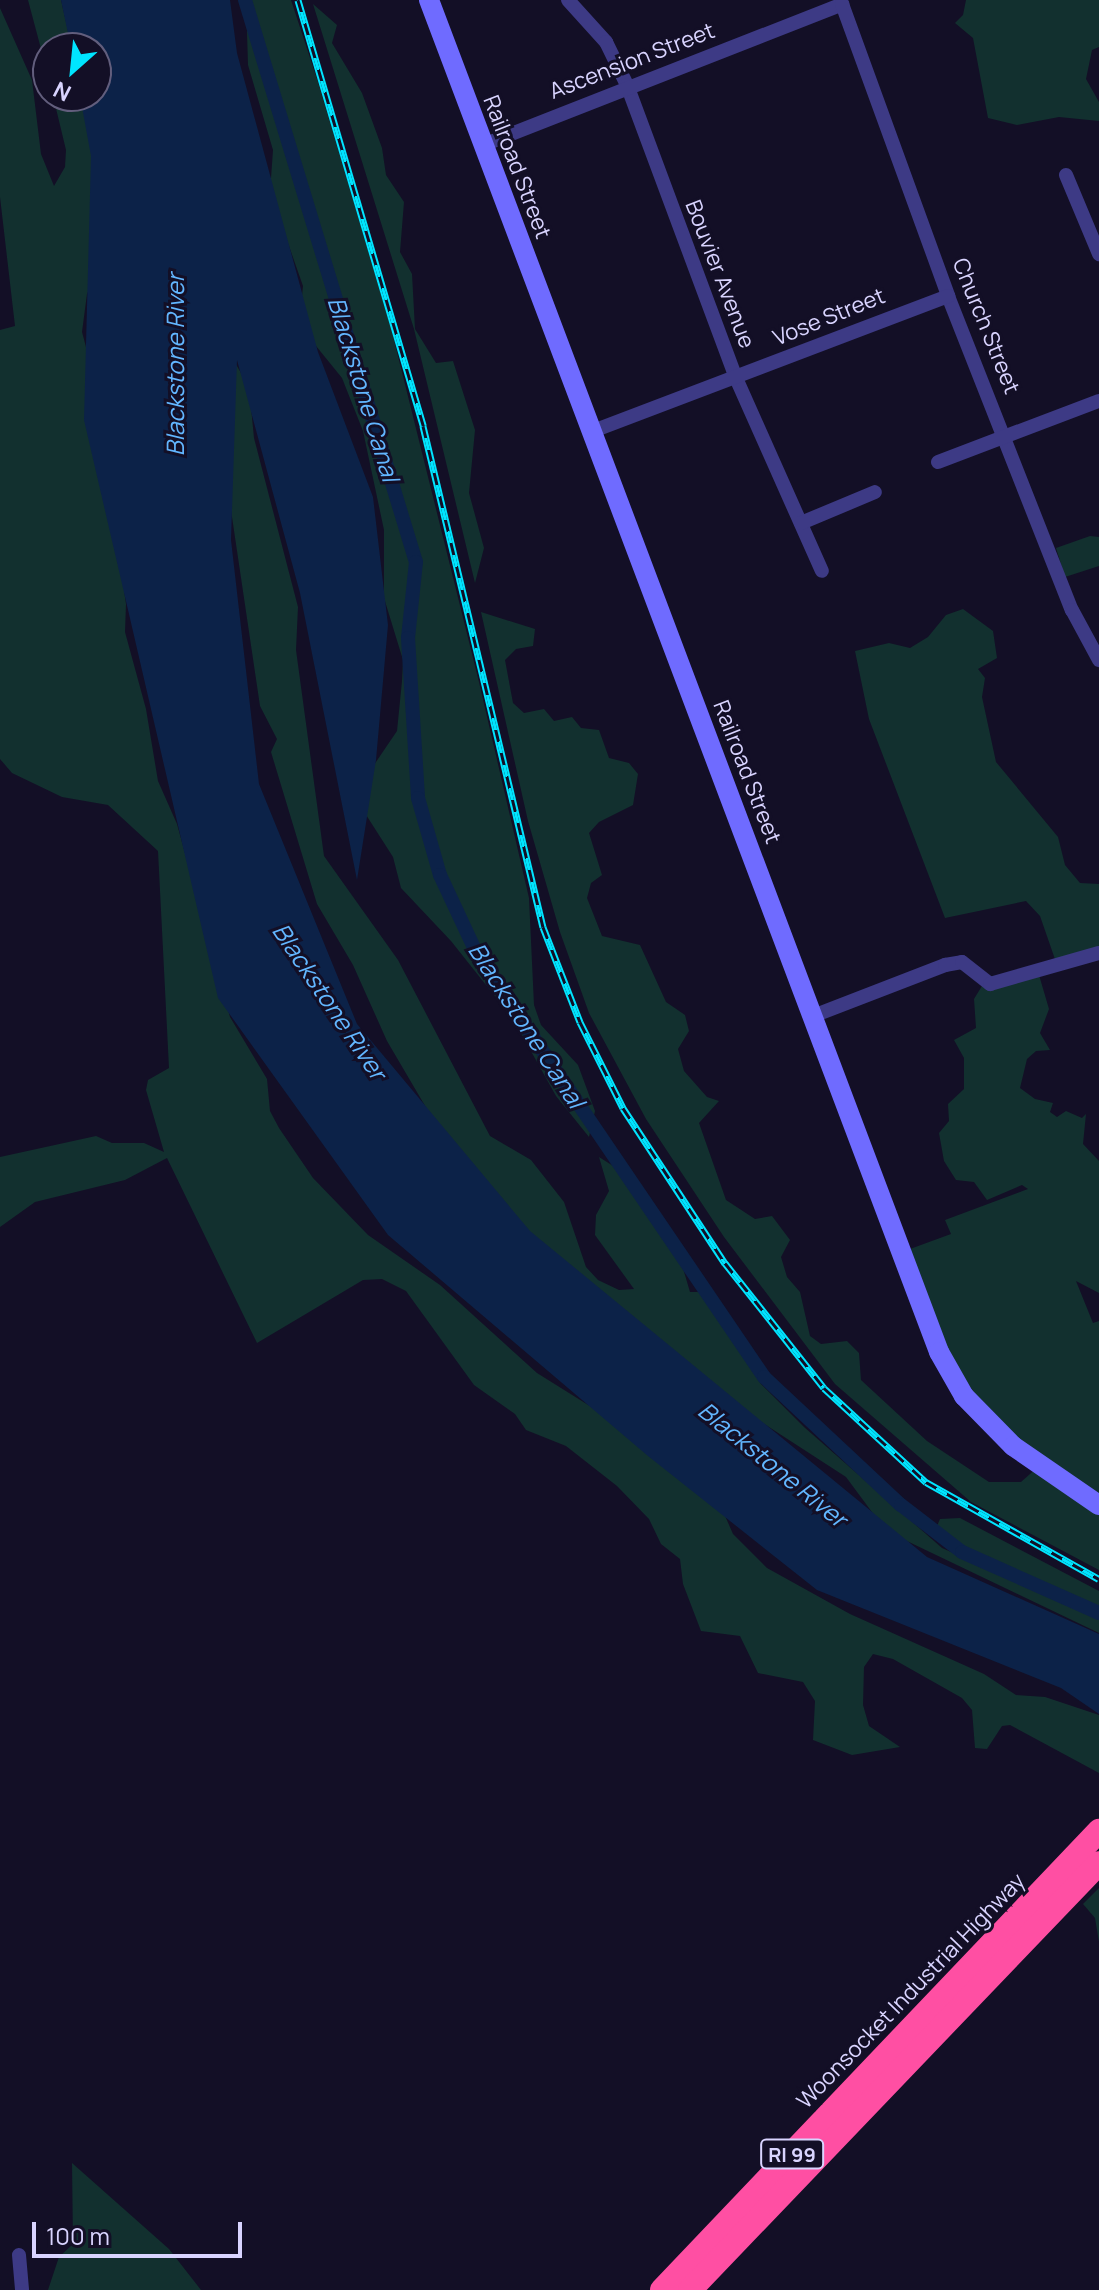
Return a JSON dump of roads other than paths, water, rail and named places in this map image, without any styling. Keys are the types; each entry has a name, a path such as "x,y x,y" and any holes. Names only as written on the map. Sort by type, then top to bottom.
{"highway":[{"name":"Woonsocket Industrial Highway","path":"690,2290 1099,1831"},
{"name":"Woonsocket Industrial Highway","path":"662,2290 929,2025 1099,1863"}],"street":[{"name":"Railroad Street","path":"429,0 951,1375 1013,1446 1099,1505"},
{"name":"Bouvier Avenue","path":"568,0 606,42 627,85 736,378 822,571"},
{"name":"Ascension Street","path":"483,145 627,85 842,4"},
{"name":"Church Street","path":"842,4 948,296 1007,437 1072,610 1099,660"},
{"path":"1066,175 1099,254"},
{"name":"Vose Street","path":"593,431 948,296"},
{"path":"938,462 1099,401"},
{"path":"801,523 875,492"},
{"path":"813,1016 962,962 990,984 1099,953"},
{"path":"19,2255 22,2290"}],"water":[{"name":"Blackstone River","path":"61,0 230,0 237,53 318,352 373,497 388,625 376,760 357,880 300,593 237,360 231,540 259,784 357,1024 530,1231 927,1557 1099,1634 1099,1714 1061,1688 817,1590 648,1456 388,1235 218,998 84,420 91,156 83,112 112,112 112,32 68,32"}],"waterway":[{"name":"Blackstone Canal","path":"245,0 416,562 408,638 418,798 440,875 478,956 764,1377 901,1505 962,1552 1099,1613"}],"railway":[{"path":"298,0 423,426 543,927 580,1022 623,1108 725,1263 824,1388 926,1482 1099,1579"}]}
